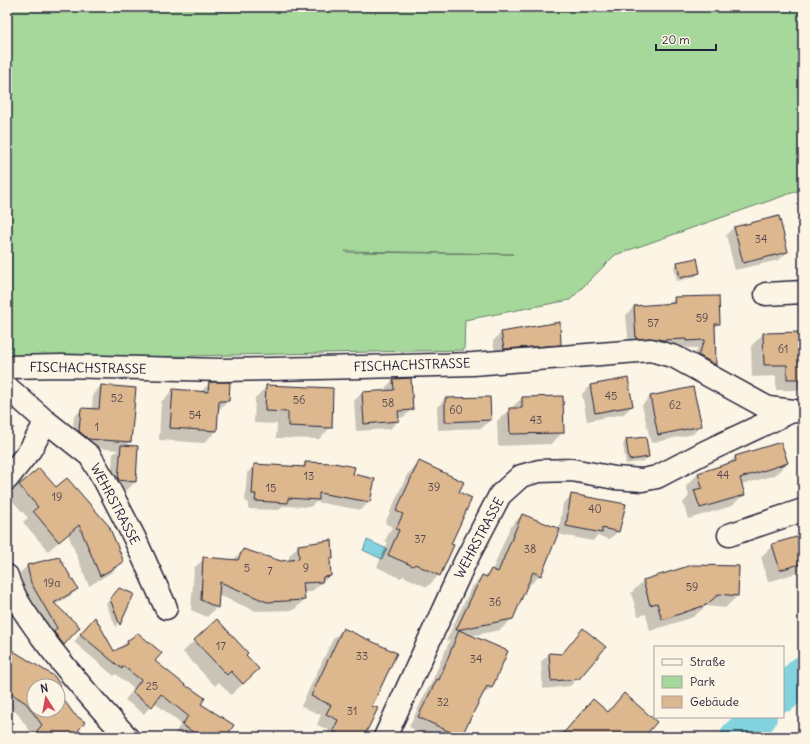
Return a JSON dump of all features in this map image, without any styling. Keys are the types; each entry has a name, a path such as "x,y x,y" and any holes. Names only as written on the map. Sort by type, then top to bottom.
{"street":[{"path":"766,294 803,292"},
{"name":"FISCHACHSTRASSE","path":"7,367 62,366 222,370 473,364 651,350 675,357 768,408 797,412"},
{"name":"WEHRSTRASSE","path":"7,387 42,418 90,456 134,536 166,608"},
{"name":"WEHRSTRASSE","path":"385,737 464,562 500,495 522,476 538,471 572,470 615,478 642,480 657,477 797,412"},
{"path":"8,477 30,450 43,427 42,418"},
{"path":"729,535 803,510"},
{"path":"7,576 12,592 20,606 63,665 127,737"}],"green space":[{"path":"7,7 803,7 803,189 615,255 570,300 465,320 464,350 7,360","holes":["345,251 513,254 346,252"]}],"water":[{"path":"367,540 387,549 382,559 363,550"}],"building":[{"path":"779,216 788,252 743,263 734,227"},
{"path":"697,258 700,273 680,278 677,262"},
{"path":"719,296 720,324 715,324 716,365 698,355 705,340 686,341 686,339 636,339 634,306 675,303 674,297"},
{"path":"560,322 561,345 504,349 501,332"},
{"path":"803,332 803,379 787,379 787,365 764,365 763,333"},
{"path":"411,378 413,410 398,411 399,421 364,424 362,392 394,390 393,379"},
{"path":"628,378 633,406 595,413 590,385"},
{"path":"209,382 230,382 229,401 219,401 217,431 170,428 173,389 208,392"},
{"path":"101,385 136,388 131,442 88,439 79,431 81,408 99,409"},
{"path":"266,385 333,388 332,428 288,426 288,412 265,411"},
{"path":"693,387 702,426 658,435 650,396"},
{"path":"563,396 564,433 510,434 509,408 522,408 522,397"},
{"path":"490,397 491,420 445,422 445,398"},
{"path":"646,437 649,457 629,460 626,439"},
{"path":"781,442 788,463 740,478 745,495 700,508 694,490 702,488 698,473 736,461 735,456"},
{"path":"121,445 138,446 136,482 118,480"},
{"path":"419,461 464,482 459,492 472,498 451,544 454,545 440,576 415,564 413,566 388,555 399,530 396,529 403,514 396,511"},
{"path":"305,462 334,463 355,467 353,474 375,479 370,502 319,493 319,500 288,498 288,503 255,501 256,494 252,494 254,464 305,467"},
{"path":"39,468 56,487 67,478 109,526 124,562 100,576 79,525 59,542 33,511 38,507 19,485"},
{"path":"571,494 626,504 619,532 602,528 602,533 566,526"},
{"path":"522,514 560,529 541,576 533,572 513,619 456,630 482,575 487,577 491,569 498,572"},
{"path":"803,535 803,563 780,570 772,544"},
{"path":"332,540 333,559 330,559 331,576 323,577 322,582 303,583 305,600 267,602 220,582 218,608 201,600 203,557 238,560 243,549 281,561 299,559 298,545"},
{"path":"59,557 78,589 54,603 80,627 64,645 54,632 57,628 31,583 27,565"},
{"path":"692,565 739,566 738,596 719,594 706,605 662,620 657,603 650,605 643,580"},
{"path":"119,588 134,594 120,625 110,599"},
{"path":"95,617 114,651 128,644 127,641 138,633 162,653 155,661 189,688 205,698 201,704 234,725 226,737 201,737 182,725 188,716 161,694 152,707 132,692 141,680 123,666 122,669 80,634"},
{"path":"217,619 248,653 246,655 259,669 243,684 231,671 227,675 194,640"},
{"path":"343,628 397,653 372,706 378,708 364,737 345,737 333,731 338,720 326,714 331,705 311,696"},
{"path":"583,628 606,647 579,679 551,681 549,653 562,654"},
{"path":"459,630 508,651 492,688 487,686 461,737 418,717 437,679 439,680"},
{"path":"7,647 55,678 26,678 26,703 7,691"},
{"path":"624,693 657,722 644,737 560,737 593,699 608,712"},
{"path":"66,703 74,714 85,722 73,737 32,737 42,725 37,718 66,718"}],"waterway":[{"path":"784,693 803,674"},
{"path":"738,737 758,718"}]}
